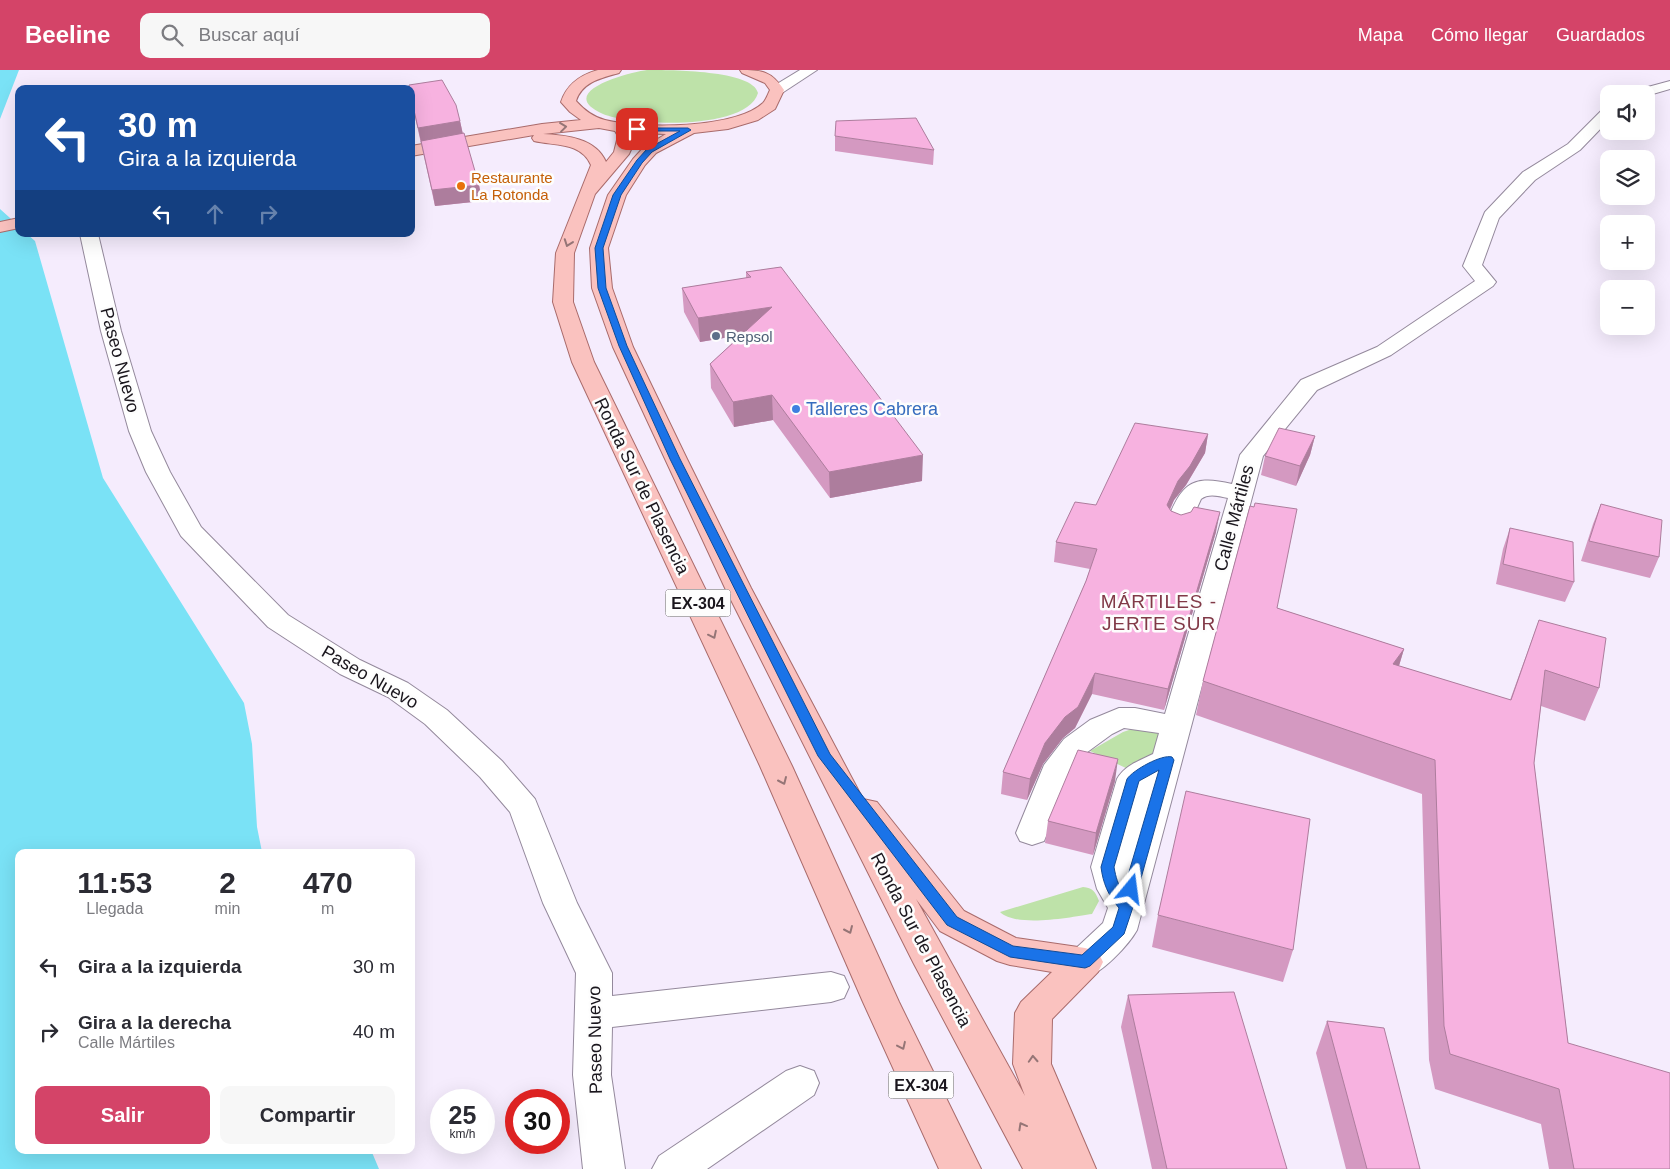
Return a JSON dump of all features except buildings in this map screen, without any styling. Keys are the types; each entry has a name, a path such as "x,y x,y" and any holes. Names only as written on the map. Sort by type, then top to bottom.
{"main road":[{"path":"415,150 497,132 558,108 570,92 581,82 614,70"},
{"path":"747,70 770,80 778,90"},
{"name":"Ronda Sur de Plasencia","path":"558,108 599,123 621,128 688,130 749,118 772,104 777,97 778,90"},
{"path":"415,150 542,129 599,123"},
{"name":"Ronda Sur de Plasencia","path":"621,128 626,136 621,154 587,193 565,253 563,302 583,362 776,766 881,1002 960,1169"},
{"name":"Ronda Sur de Plasencia","path":"688,130 650,150 639,162 617,195 599,248 602,288 623,346 675,459 824,756 932,964 1046,1169"},
{"path":"461,143 542,138 587,148 594,154 599,165 587,193"},
{"path":"0,227 15,224"},
{"path":"824,756 952,921 1010,951 1085,962"},
{"path":"1075,1169 1032,1064 1034,1013 1085,962"}],"street":[{"path":"778,90 810,70"},
{"path":"1655,89 1670,85"},
{"name":"Calle Mártiles","path":"1085,962 1119,930 1252,455 1309,385 1384,351 1486,282 1472,266 1491,216 1529,176 1574,147 1600,120"},
{"name":"Paseo Nuevo","path":"90,237 111,331 140,431 158,472 190,531 278,621 350,667 398,690 436,717 491,769 524,807 560,903 594,973 592,1075 604,1169"},
{"path":"1178,525 1190,496 1196,491 1210,488 1241,494"},
{"path":"1032,833 1060,765 1075,746 1101,727 1119,718 1135,718 1177,726"},
{"path":"593,1014 831,987"},
{"path":"673,1169 800,1083"}],"green space":[{"path":"647,70 691,71 727,76 753,85 758,93 749,105 733,114 712,120 688,122 662,123 618,118 603,114 590,106 586,98 590,91 600,84"},
{"path":"1135,728 1165,733 1157,756 1130,770 1090,751 1123,732"},
{"path":"1083,887 1093,891 1099,901 1092,914 1058,919 1031,920 1008,917 1000,912"}],"water":[{"path":"0,70 19,70 0,119"},
{"path":"0,209 15,222 15,237 30,237 35,241 103,478 244,703 252,744 257,827 261,849 15,849 15,1154 373,1154 379,1169 0,1169"}],"place":[{"name":"Restaurante La Rotonda","path":"461,186"},
{"name":"Repsol","path":"716,336"},
{"name":"Talleres Cabrera","path":"796,409"}],"district":[{"name":"MÁRTILES - JERTE SUR","path":"1159,612"}],"route":[{"path":"637,129 688,130 650,150 639,162 615,198 599,248 602,288 623,346 675,459 738,588 824,756 952,921 1010,951 1085,962 1119,930 1126,907 1115,894 1109,880 1108,867 1133,779 1142,772 1168,760 1131,889"}]}
